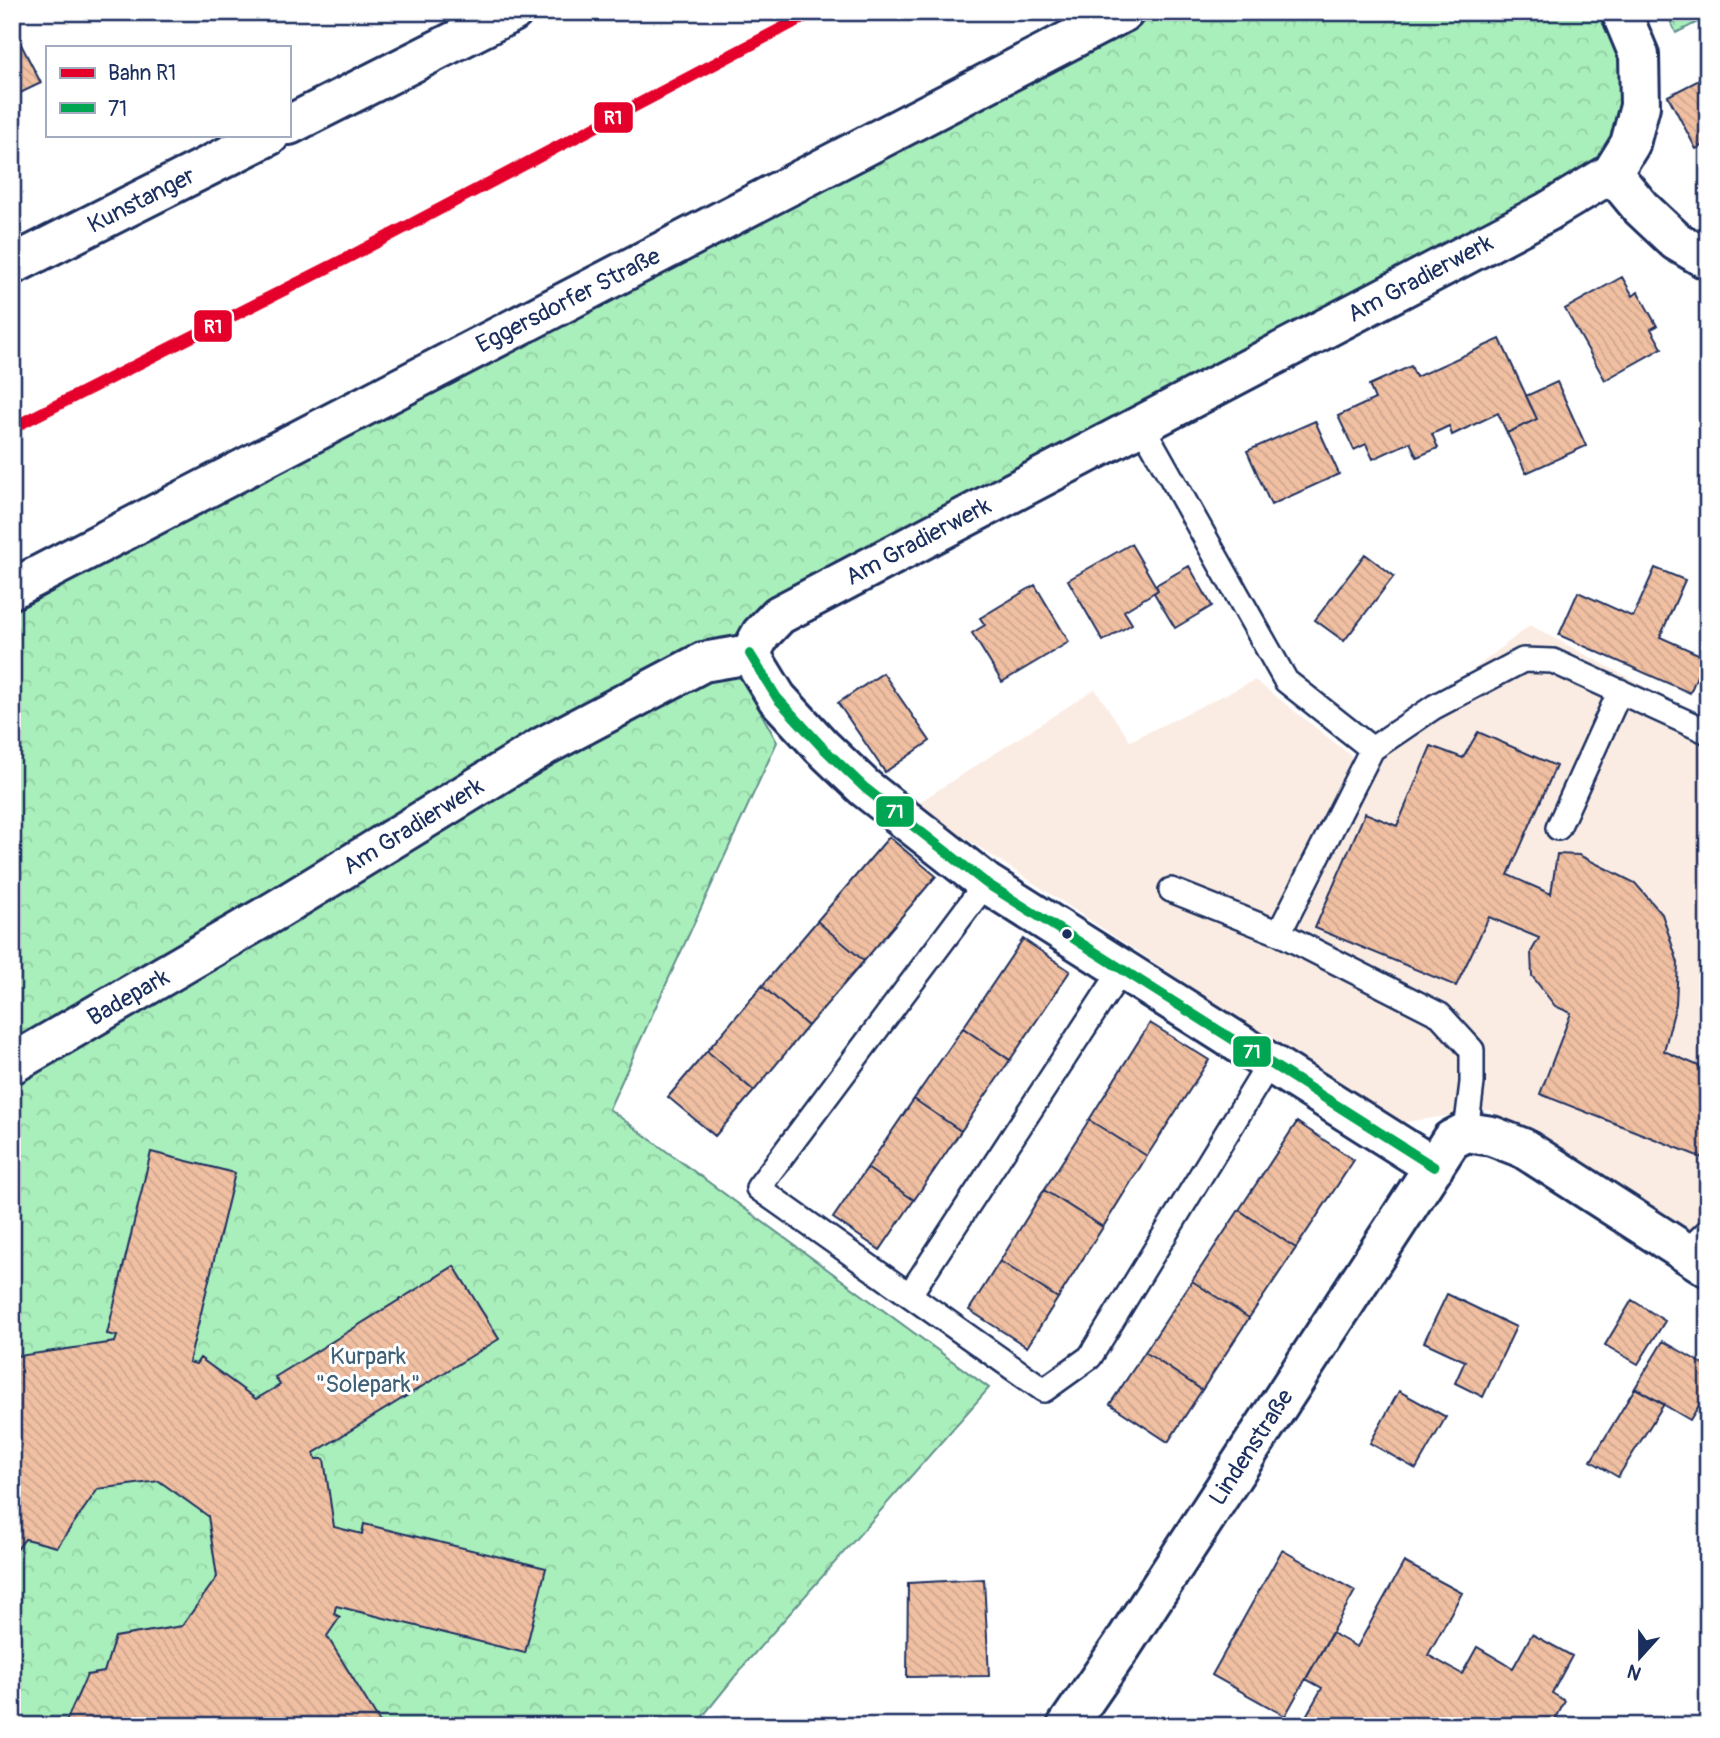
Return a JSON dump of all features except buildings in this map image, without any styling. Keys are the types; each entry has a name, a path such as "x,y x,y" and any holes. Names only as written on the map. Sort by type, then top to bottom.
{"street":[{"path":"290,124 513,12"},
{"name":"Eggersdorfer Straße","path":"12,589 1124,12"},
{"path":"1620,12 1639,55 1640,106 1630,144 1612,173 1641,208 1676,241 1708,260"},
{"name":"Kunstanger","path":"12,265 268,136"},
{"name":"Am Gradierwerk","path":"244,929 544,746 703,662 750,654 761,634 779,615 1547,212 1612,173"},
{"path":"750,654 778,698 822,747 866,788 986,883 1434,1167"},
{"name":"Badepark","path":"12,1064 244,929"},
{"path":"1466,1132 1492,1136 1523,1148 1700,1250"},
{"name":"Lindenstraße","path":"1067,1726 1122,1646 1451,1140 1466,1132"}],"lane":[{"path":"1141,424 1286,681 1372,749"},
{"path":"1279,933 1372,749 1434,707 1523,660 1553,661 1708,732"},
{"path":"1558,828 1620,691"},
{"path":"986,883 758,1188 1044,1390 1090,1357 1269,1064"},
{"path":"1171,890 1279,933 1440,1015 1472,1050 1472,1083 1466,1132"},
{"path":"910,1294 1121,971"}],"shaded area":[{"path":"1530,625 1708,720 1708,1248 1489,1110 1398,1123 915,805 1095,689 1130,741 1255,680 1358,761"}],"green space":[{"name":"Kurpark \"Solepark\"","path":"1163,12 1603,12 1621,47 1625,102 1616,132 1602,155 1572,182 727,651 777,742 609,1109 989,1388 745,1664 695,1726 12,1726 12,611"},
{"path":"1666,12 1708,12 1708,17 1676,33"}],"rail line":[{"name":"R1","path":"12,428 349,257 813,12"}],"transit line":[{"name":"71","path":"750,654 777,698 822,747 865,788 986,883 1434,1167"}]}
